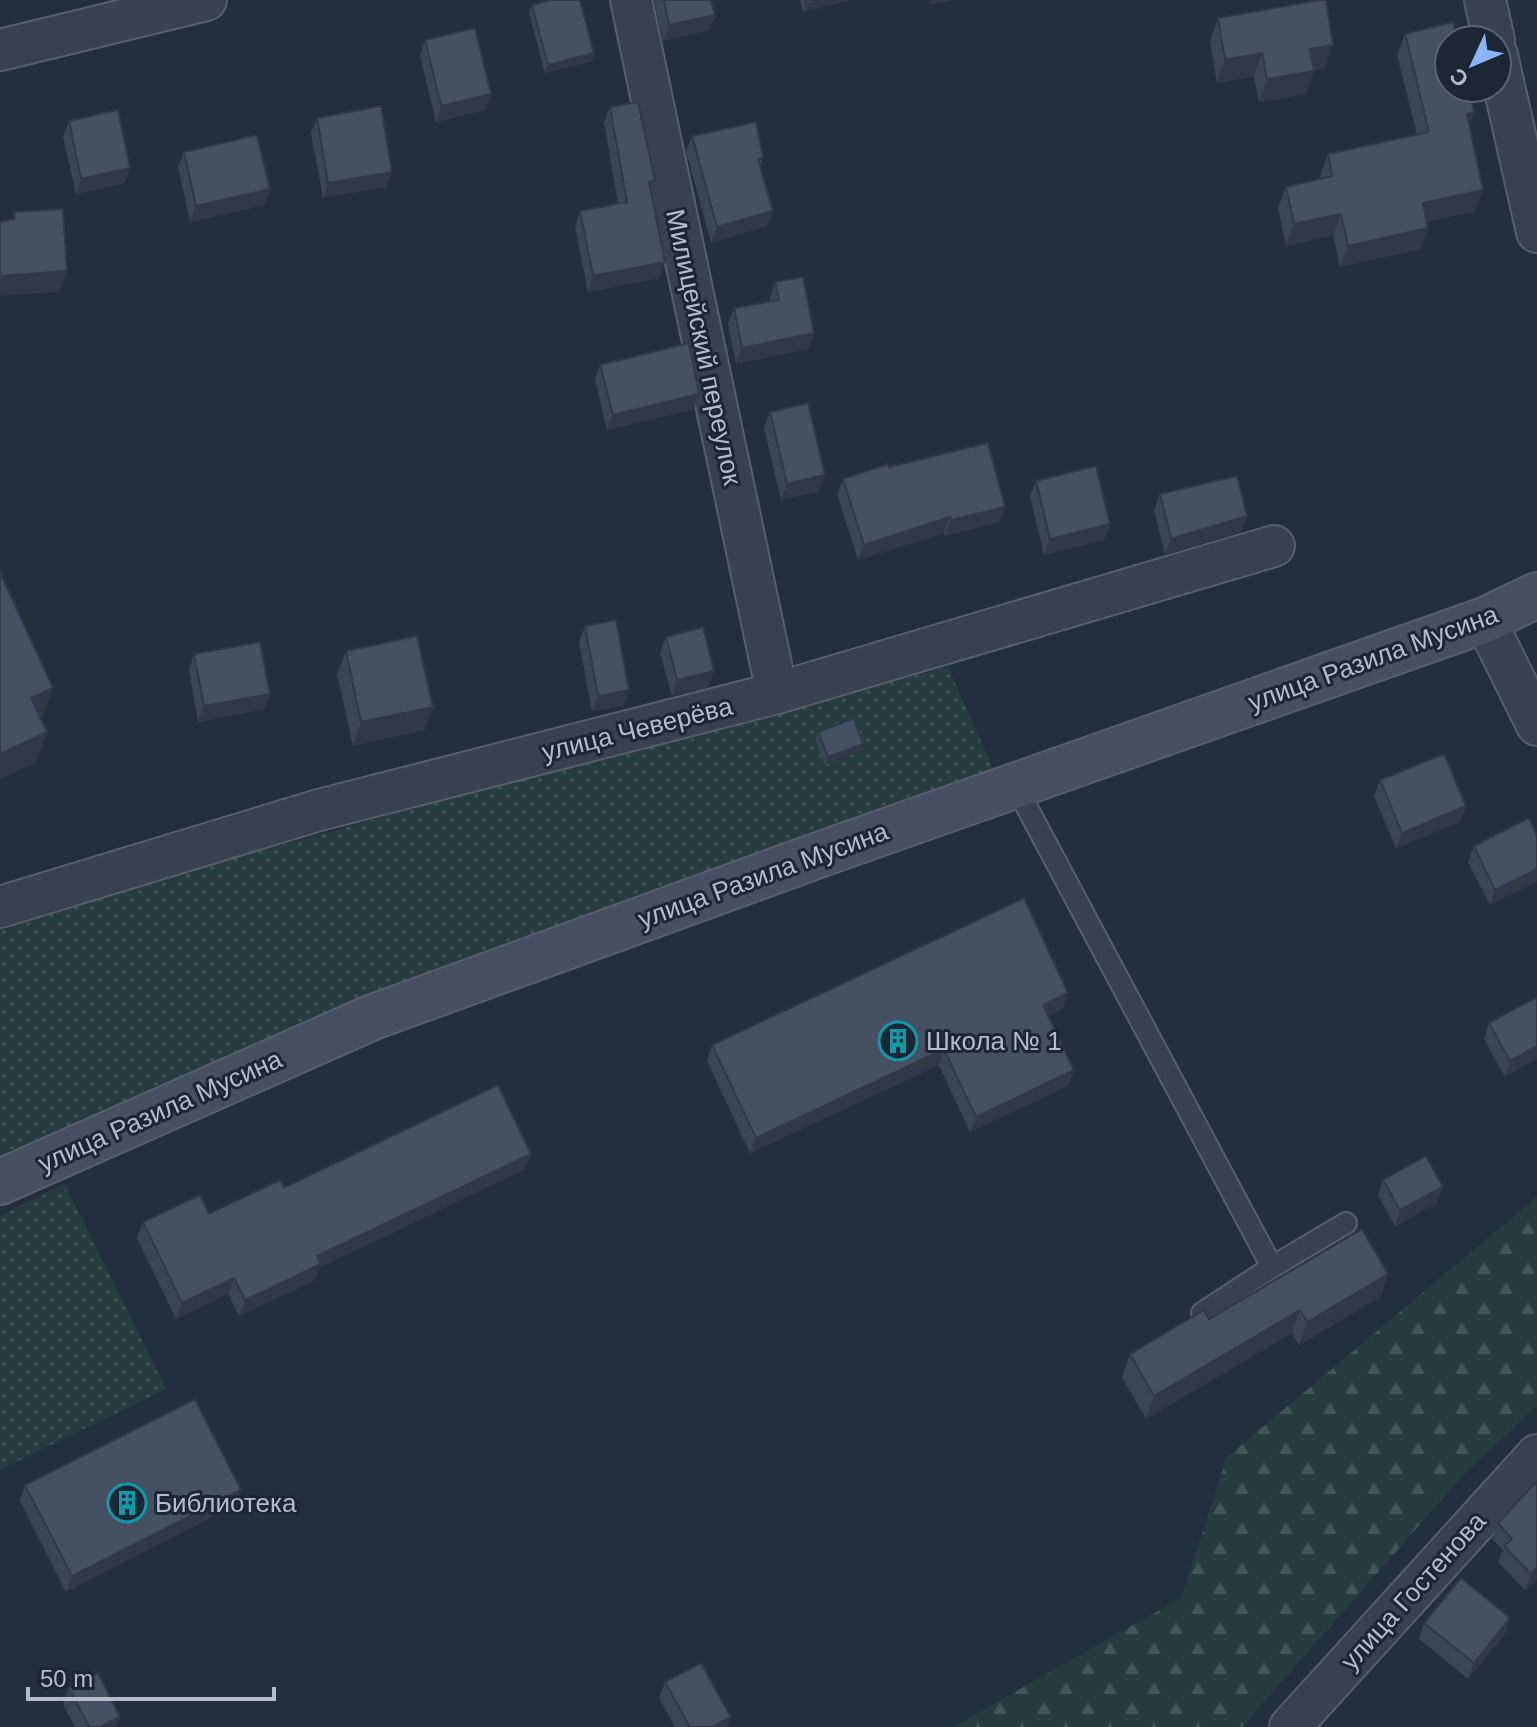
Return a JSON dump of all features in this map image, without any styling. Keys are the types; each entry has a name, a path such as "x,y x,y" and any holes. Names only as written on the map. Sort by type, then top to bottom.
{"main road":[{"name":"улица Разила Мусина","path":"0,1182 373,1017 1015,785 1485,620 1537,595"}],"street":[{"path":"0,50 206,0"},
{"name":"Милицейский переулок","path":"631,0 777,693"},
{"path":"1485,0 1490,24"},
{"path":"1508,104 1537,232"},
{"name":"улица Чеверёва","path":"0,907 319,810 777,693 1274,546"},
{"path":"1485,620 1537,725"},
{"name":"улица Гостенова","path":"1290,1727 1537,1455"}],"lane":[{"path":"1015,785 1272,1267"},
{"path":"1202,1313 1346,1223"}],"green space":[{"path":"948,667 993,768 299,1028 0,1155 0,924 433,803"},
{"path":"65,1184 166,1389 0,1470 0,1216"},
{"path":"1537,1197 1537,1406 1465,1473 1242,1727 953,1727 1181,1598 1227,1457"}],"building":[{"path":"550,0 580,0 594,53 548,65 532,5"},
{"path":"664,0 711,0 715,15 669,25"},
{"path":"1326,0 1333,45 1310,49 1314,71 1267,79 1262,53 1225,60 1218,18"},
{"path":"1433,27 1433,104 1472,104 1474,112 1467,114 1483,190 1423,203 1428,228 1348,246 1341,214 1294,224 1286,187 1332,176 1328,154 1429,132 1405,34"},
{"path":"475,28 491,94 441,106 425,40"},
{"path":"638,102 655,180 649,182 665,262 593,276 580,211 627,202 610,107"},
{"path":"381,106 392,172 328,183 317,118"},
{"path":"118,110 130,168 81,179 69,121"},
{"path":"756,122 763,158 758,159 773,211 717,227 692,136"},
{"path":"257,135 270,189 196,206 184,152"},
{"path":"63,209 67,271 2,276 3,283 0,284 0,222 15,219 14,212"},
{"path":"803,277 814,333 742,348 734,308 779,300 775,282"},
{"path":"689,343 699,394 613,415 600,365"},
{"path":"808,403 825,475 787,484 770,412"},
{"path":"988,443 1005,507 951,520 950,517 864,545 843,479 888,464 889,467"},
{"path":"1096,466 1110,524 1050,539 1036,481"},
{"path":"1237,476 1247,516 1171,539 1160,494"},
{"path":"0,572 53,688 31,698 47,732 0,754"},
{"path":"616,620 629,690 598,696 585,626"},
{"path":"703,627 714,671 677,680 666,637"},
{"path":"417,636 433,707 361,722 346,651"},
{"path":"260,642 270,694 204,706 194,654"},
{"path":"854,718 863,744 828,757 818,732"},
{"path":"1444,754 1466,806 1402,833 1380,780"},
{"path":"1529,818 1537,835 1537,869 1495,890 1474,846"},
{"name":"Школа № 1","path":"1024,898 1068,993 1043,1005 1074,1070 976,1117 944,1049 756,1138 712,1045"},
{"path":"1537,997 1537,1046 1510,1061 1489,1023"},
{"path":"498,1085 531,1154 317,1256 321,1264 245,1300 234,1278 182,1303 143,1222 200,1195 209,1214 280,1180 284,1188"},
{"path":"1426,1156 1443,1187 1400,1210 1383,1180"},
{"path":"1362,1229 1388,1274 1307,1322 1300,1310 1154,1396 1130,1354 1204,1310 1209,1319"},
{"name":"Библиотека","path":"195,1399 241,1490 72,1576 25,1485"},
{"path":"1537,1481 1537,1568 1531,1574 1504,1546 1512,1539 1498,1523"},
{"path":"1461,1578 1510,1618 1474,1663 1424,1623"},
{"path":"701,1663 731,1717 712,1727 690,1727 665,1682"},
{"path":"98,1673 120,1717 100,1727 89,1727 69,1688"}],"place":[{"name":"Школа № 1","path":"898,1041"},
{"name":"Библиотека","path":"127,1503"}]}
